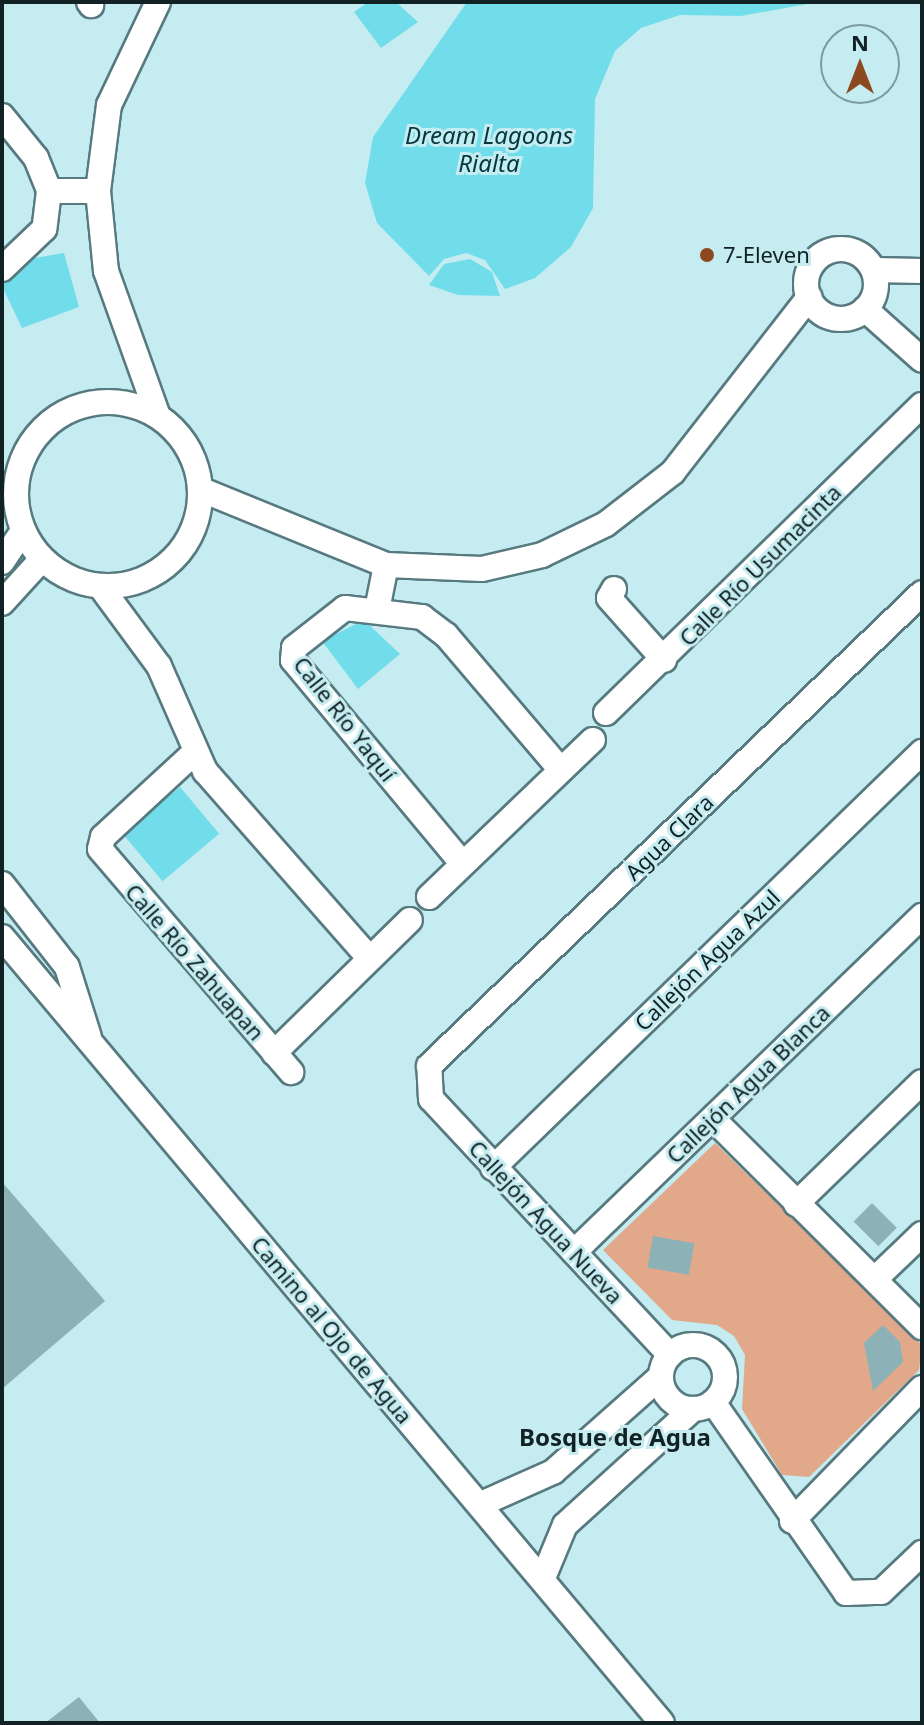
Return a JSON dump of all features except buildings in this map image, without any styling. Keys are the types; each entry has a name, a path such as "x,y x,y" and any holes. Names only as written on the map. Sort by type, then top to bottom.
{"street":[{"path":"158,2 109,105 98,191 106,271 158,416"},
{"path":"2,116 36,158 49,191 44,229 2,269"},
{"path":"49,191 98,191"},
{"path":"202,490 386,565 496,567 542,555 606,524 673,472 809,297 812,265 828,251 860,254 874,270 876,291 865,309 829,317 809,297"},
{"path":"874,270 922,271"},
{"path":"865,309 922,360"},
{"path":"133,404 158,416 181,435 202,490 183,549 132,584 100,586 42,559 23,531 9,485 33,439 77,406 133,404"},
{"name":"Calle Río Usumacinta","path":"614,589 609,598 664,660 922,405"},
{"path":"2,562 23,531"},
{"path":"2,603 42,559"},
{"path":"377,610 386,565"},
{"path":"100,586 159,666 194,753 369,958"},
{"name":"Agua Clara","path":"427,1086 429,1066 922,593"},
{"name":"Calle Río Yaquí","path":"462,863 291,657 345,608 377,610 435,624 561,770"},
{"path":"606,713 664,660"},
{"path":"429,897 593,740"},
{"name":"Callejón Agua Azul","path":"493,1168 922,752"},
{"name":"Calle Río Zahuapan","path":"194,753 103,837 100,849 274,1053 410,920"},
{"path":"2,884 67,967 89,1040"},
{"name":"Callejón Agua Blanca","path":"574,1252 922,916"},
{"name":"Camino al Ojo de Agua","path":"2,937 662,1723"},
{"path":"274,1053 291,1072"},
{"path":"796,1204 922,1082"},
{"name":"Callejón Agua Nueva","path":"427,1086 493,1168 574,1252 666,1366"},
{"path":"713,1119 922,1327"},
{"path":"875,1279 922,1234"},
{"path":"481,1504 553,1472 688,1345 717,1356 724,1385 565,1525 543,1578"},
{"path":"666,1366 674,1402 703,1406 842,1590 861,1596 881,1592 922,1553"},
{"path":"792,1521 922,1388"}],"shaded area":[{"path":"715,1143 922,1345 919,1370 809,1477 782,1475 742,1409 745,1355 734,1336 717,1325 672,1320 603,1250"}],"water":[{"path":"368,2 396,2 418,22 381,48 354,12"},
{"name":"Dream Lagoons Rialta","path":"467,2 819,2 741,16 680,15 641,28 615,51 595,99 593,208 571,247 535,278 505,289 485,260 466,253 444,259 429,276 377,223 365,183 373,137"},
{"path":"64,253 79,307 22,328 2,286 23,260"},
{"path":"470,259 492,272 500,296 458,295 429,285 444,264"},
{"path":"364,620 400,654 358,689 322,641"},
{"path":"180,787 219,834 163,881 123,835"}],"place":[{"name":"7-Eleven","path":"707,255"}],"district":[{"name":"Bosque de Agua","path":"615,1437"}]}
